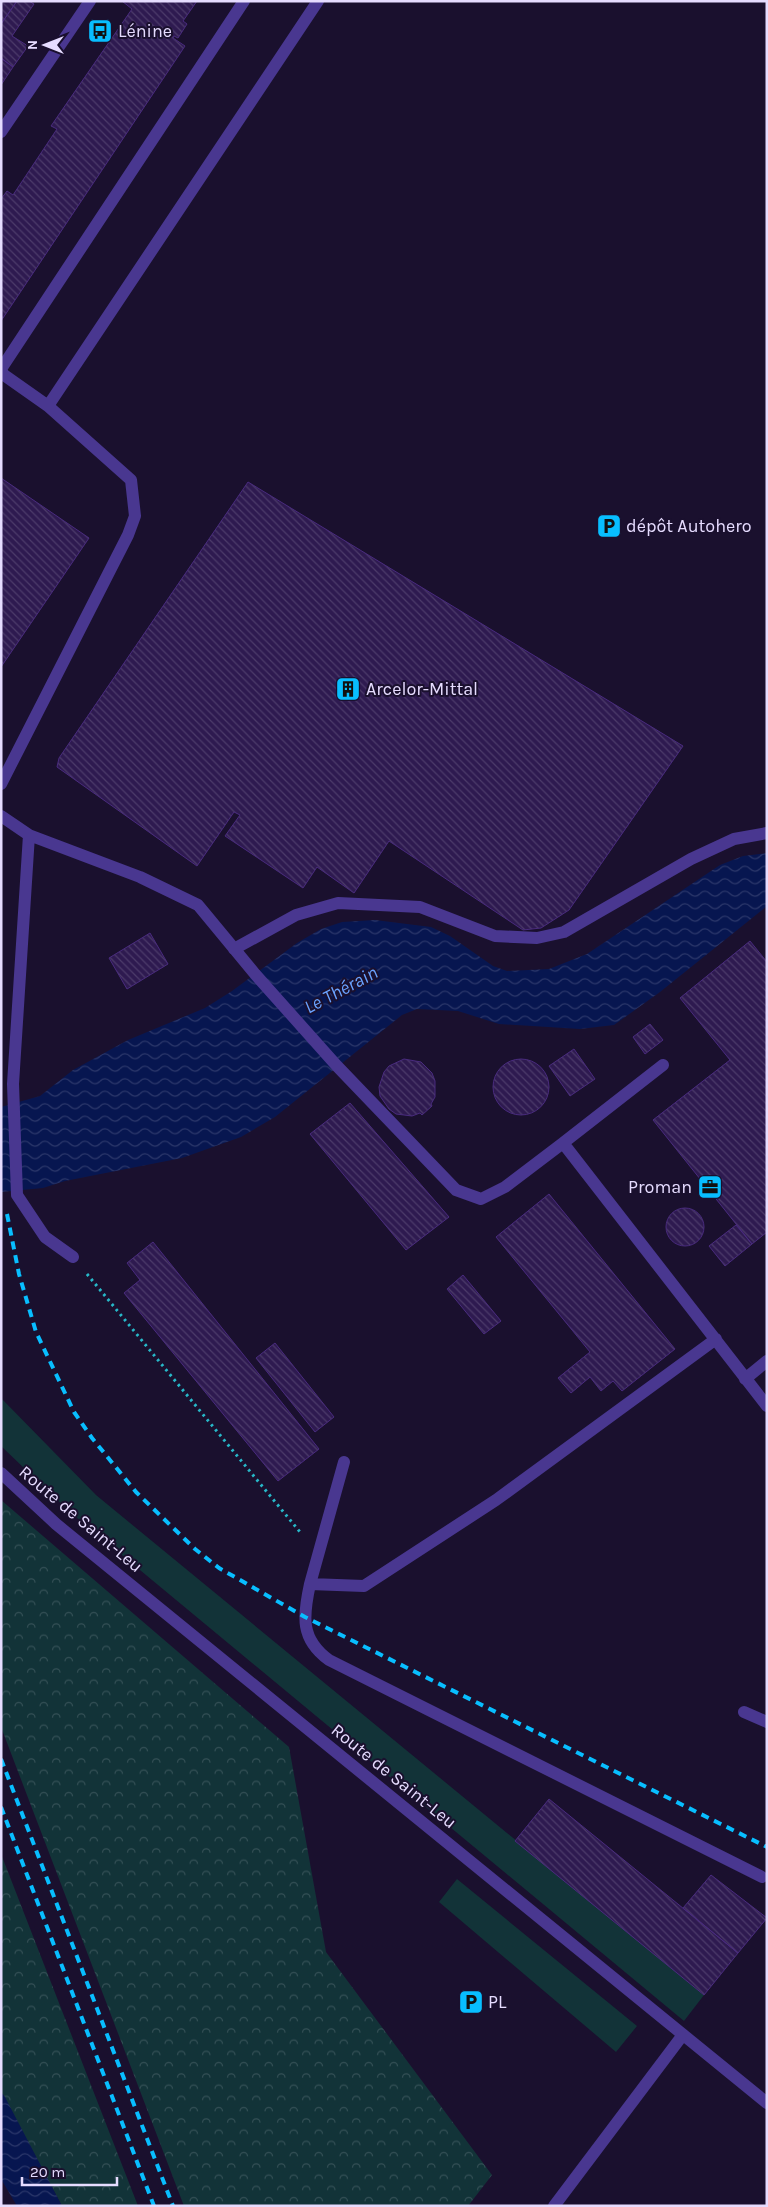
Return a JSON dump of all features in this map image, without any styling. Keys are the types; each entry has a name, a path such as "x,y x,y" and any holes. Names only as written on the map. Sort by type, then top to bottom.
{"street":[{"path":"1,132 90,1"},
{"path":"1,784 128,535 135,516 131,480 48,406 4,375 1,369 244,1"},
{"path":"48,406 318,1"},
{"path":"1,816 29,835 140,877 198,905 254,974 337,1066 456,1190 480,1199 505,1187 663,1065"},
{"path":"234,949 296,915 338,903 420,907 495,936 537,938 564,932 691,859 734,839 767,833"},
{"path":"29,835 13,1084 18,1195 45,1237 73,1257"},
{"path":"563,1143 767,1406"},
{"path":"310,1584 364,1586 496,1500 716,1339"},
{"path":"745,1378 767,1361"},
{"path":"344,1462 306,1598 306,1631 310,1642 317,1652 329,1660 762,1878"},
{"name":"Route de Saint-Leu","path":"1,1473 56,1524 266,1693 682,2036 767,2103"},
{"path":"744,1712 767,1722"},
{"path":"554,2206 682,2036"}],"path":[{"path":"73,1257 318,1553"}],"green space":[{"path":"1,1398 96,1495 704,1995 684,2021 70,1512 1,1446"},
{"path":"1,1500 289,1747 326,1952 492,2175 468,2206 184,2206 1,1727"},
{"path":"1,1854 138,2206 62,2206 1,2092"},
{"path":"457,1879 637,2026 616,2052 439,1902"}],"water":[{"name":"Le Thérain","path":"767,853 767,906 660,992 614,1025 580,1029 499,1024 458,1011 417,1009 402,1015 275,1117 241,1137 182,1158 65,1181 43,1188 1,1192 1,1107 40,1096 73,1070 128,1040 205,1008 232,991 297,943 321,929 342,922 375,920 431,927 450,936 493,966 507,971 549,969 587,954 720,865 743,856"},
{"path":"1,2092 62,2206 17,2206 1,2179"}],"building":[{"path":"1,1 17,1 1,24"},
{"path":"17,1 29,1 34,4 12,36 28,46 13,67 1,58 1,24"},
{"path":"122,1 197,1 183,21 187,24 178,38 174,36 173,38 185,46 1,321 1,199 7,191 13,195 57,129 51,126 132,9"},
{"path":"1,58 13,67 1,85"},
{"path":"1,478 89,538 1,667"},
{"name":"Arcelor-Mittal","path":"248,482 683,746 569,910 541,928 523,930 389,841 354,893 317,867 303,888 225,836 240,815 234,812 197,866 57,767 59,758"},
{"path":"150,933 168,964 127,989 109,958"},
{"path":"750,941 767,962 767,1232 752,1244 653,1120 730,1060 680,998"},
{"path":"650,1024 663,1040 645,1054 633,1037"},
{"path":"574,1049 595,1079 570,1096 549,1066"},
{"path":"404,1059 421,1062 432,1073 435,1081 435,1097 431,1104 432,1106 422,1115 420,1113 412,1116 396,1114 389,1109 380,1096 379,1087 384,1072 389,1066"},
{"path":"515,1059 527,1059 537,1063 545,1071 549,1087 545,1103 537,1111 527,1115 515,1115 505,1111 497,1103 493,1093 493,1081 497,1071 505,1063"},
{"path":"350,1103 449,1217 406,1250 310,1134"},
{"path":"549,1194 675,1349 622,1391 613,1381 601,1391 590,1377 571,1393 558,1378 590,1352 496,1237"},
{"path":"685,1208 699,1213 704,1227 699,1241 685,1246 671,1241 666,1227 671,1213"},
{"path":"736,1225 752,1244 725,1266 709,1246"},
{"path":"153,1242 319,1449 278,1481 124,1293 140,1280 127,1263"},
{"path":"463,1275 501,1321 484,1334 447,1289"},
{"path":"275,1343 334,1417 315,1432 256,1358"},
{"path":"549,1799 738,1953 704,1995 515,1841"},
{"path":"711,1875 767,1918 738,1953 683,1908"}],"railway":[{"path":"7,1214 19,1274 36,1332 74,1412 92,1438 136,1492 195,1549 219,1568 305,1617 767,1847"},
{"path":"1,1759 173,2206"},
{"path":"1,1807 154,2206"}],"place":[{"name":"Lénine","path":"100,31"},
{"name":"dépôt Autohero","path":"609,526"},
{"name":"Arcelor-Mittal","path":"348,689"},
{"name":"Proman","path":"710,1187"},
{"name":"PL","path":"471,2002"}]}
